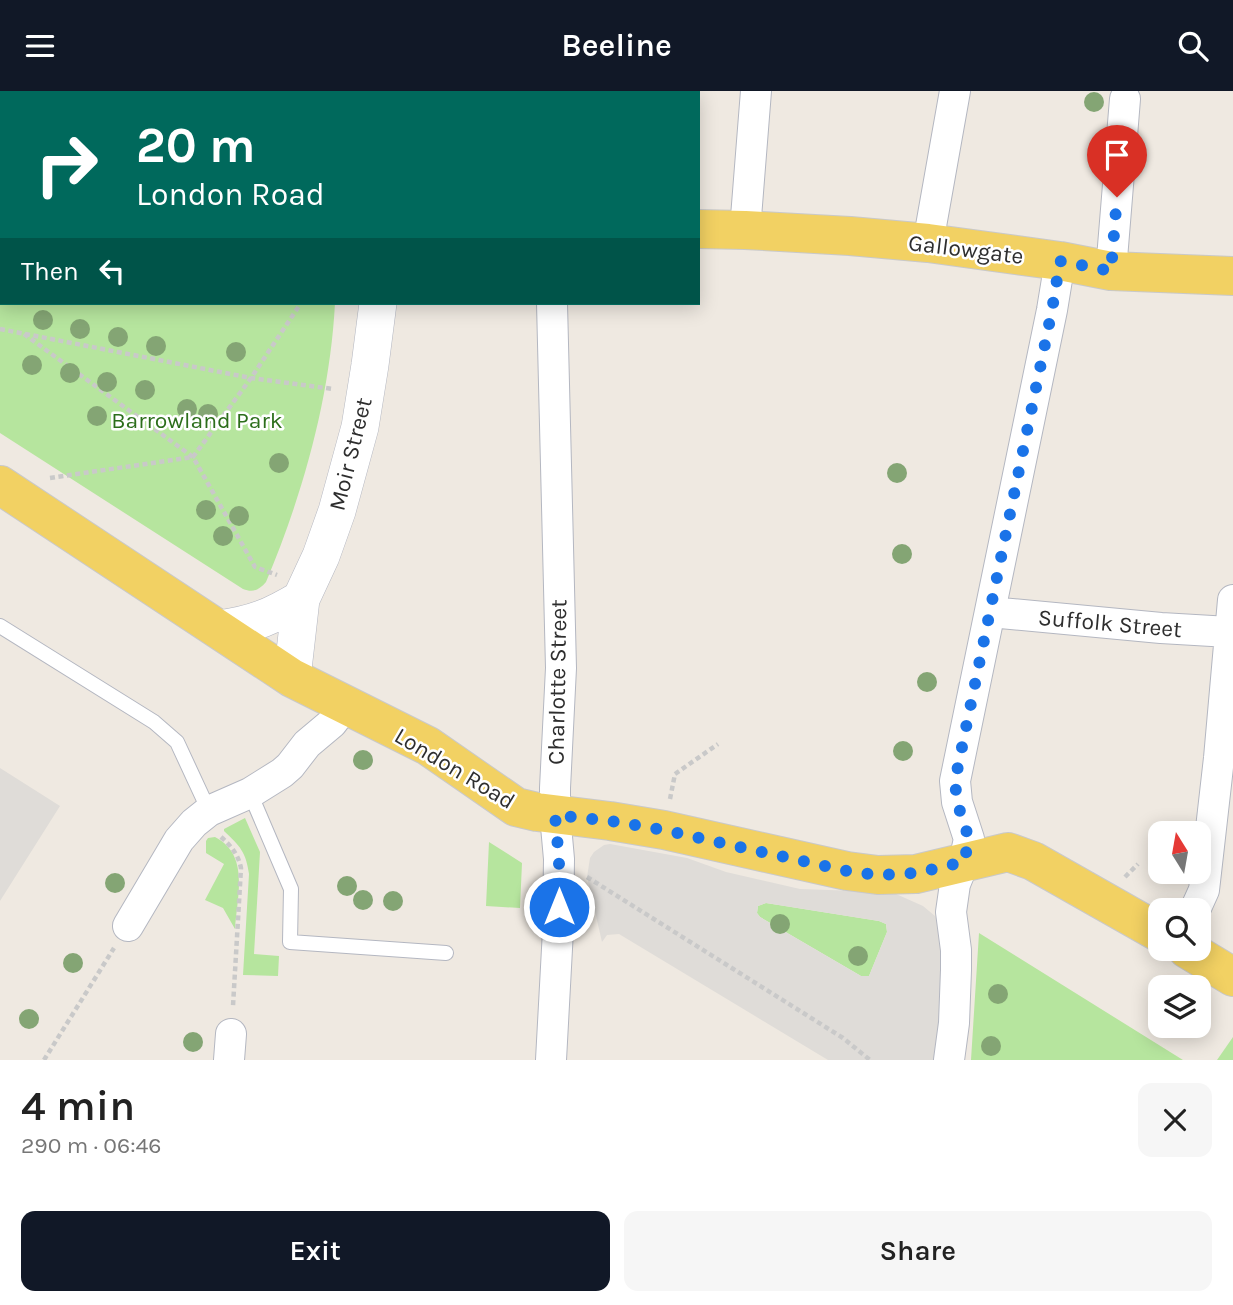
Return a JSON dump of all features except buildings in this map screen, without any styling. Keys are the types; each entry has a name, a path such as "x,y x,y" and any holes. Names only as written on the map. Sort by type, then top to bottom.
{"main road":[{"name":"Gallowgate","path":"700,229 850,236 928,243 1060,261 1111,271 1233,276"},
{"name":"London Road","path":"0,485 292,678 428,746 516,807 664,830 847,871 878,875 916,873 1008,852 1047,868 1148,926"},
{"path":"1207,961 1233,977"}],"street":[{"path":"745,230 757,91"},
{"path":"928,243 955,91"},
{"path":"1111,271 1125,99"},
{"path":"948,1060 954,1023 956,970 951,912 955,884 969,839 957,802 955,781 1060,261"},
{"name":"Moir Street","path":"292,678 304,591 337,511 352,458 370,365 378,305"},
{"name":"Charlotte Street","path":"551,1060 558,930 559,859 555,815 561,667 552,305"},
{"path":"219,629 243,626 267,618 304,591"},
{"path":"1200,898 1226,759 1229,632 1233,600"},
{"name":"Suffolk Street","path":"990,612 1229,632"},
{"path":"128,926 179,840 194,823 209,811 274,779 290,766 307,744 332,723 345,705"}],"lane":[{"path":"0,626 154,722 170,735 181,750 209,811"},
{"path":"250,793 290,889 290,942 446,953"}],"path":[{"path":"0,485 193,457 300,305"},
{"path":"0,328 251,378 365,393"},
{"path":"24,334 193,457 255,567 304,591"},
{"path":"664,830 675,774 718,744"},
{"path":"209,811 221,838 233,848 242,868 230,1047"},
{"path":"559,859 843,1038 870,1060"},
{"path":"44,1060 128,926"}],"green space":[{"name":"Barrowland Park","path":"0,305 335,305 321,410 303,480 266,582 256,590 243,589 0,433"},
{"path":"245,818 260,852 254,954 279,956 278,976 243,975 249,874 241,850 224,829"},
{"path":"215,837 226,845 237,865 239,890 235,929 223,908 205,900 224,864 206,853 206,841"},
{"path":"489,842 522,863 520,908 486,906"},
{"path":"766,903 886,924 887,932 869,976 861,976 760,917 757,913 758,906"},
{"path":"979,933 1183,1060 971,1060"},
{"path":"1233,1037 1233,1060 1217,1060"}],"shaded area":[{"path":"0,768 60,806 0,901"},
{"path":"604,845 687,858 726,872 800,889 886,892 923,906 935,916 942,934 942,1016 934,1060 828,1060 619,934 607,935 602,942 587,877 590,858","holes":["766,903 886,924 887,932 869,976 861,976 757,913 758,906"]}],"route":[{"path":"559,907 555,815 664,830 847,871 878,875 916,873 964,862 969,839 957,802 955,781 1060,261 1111,271 1117,197"}]}
